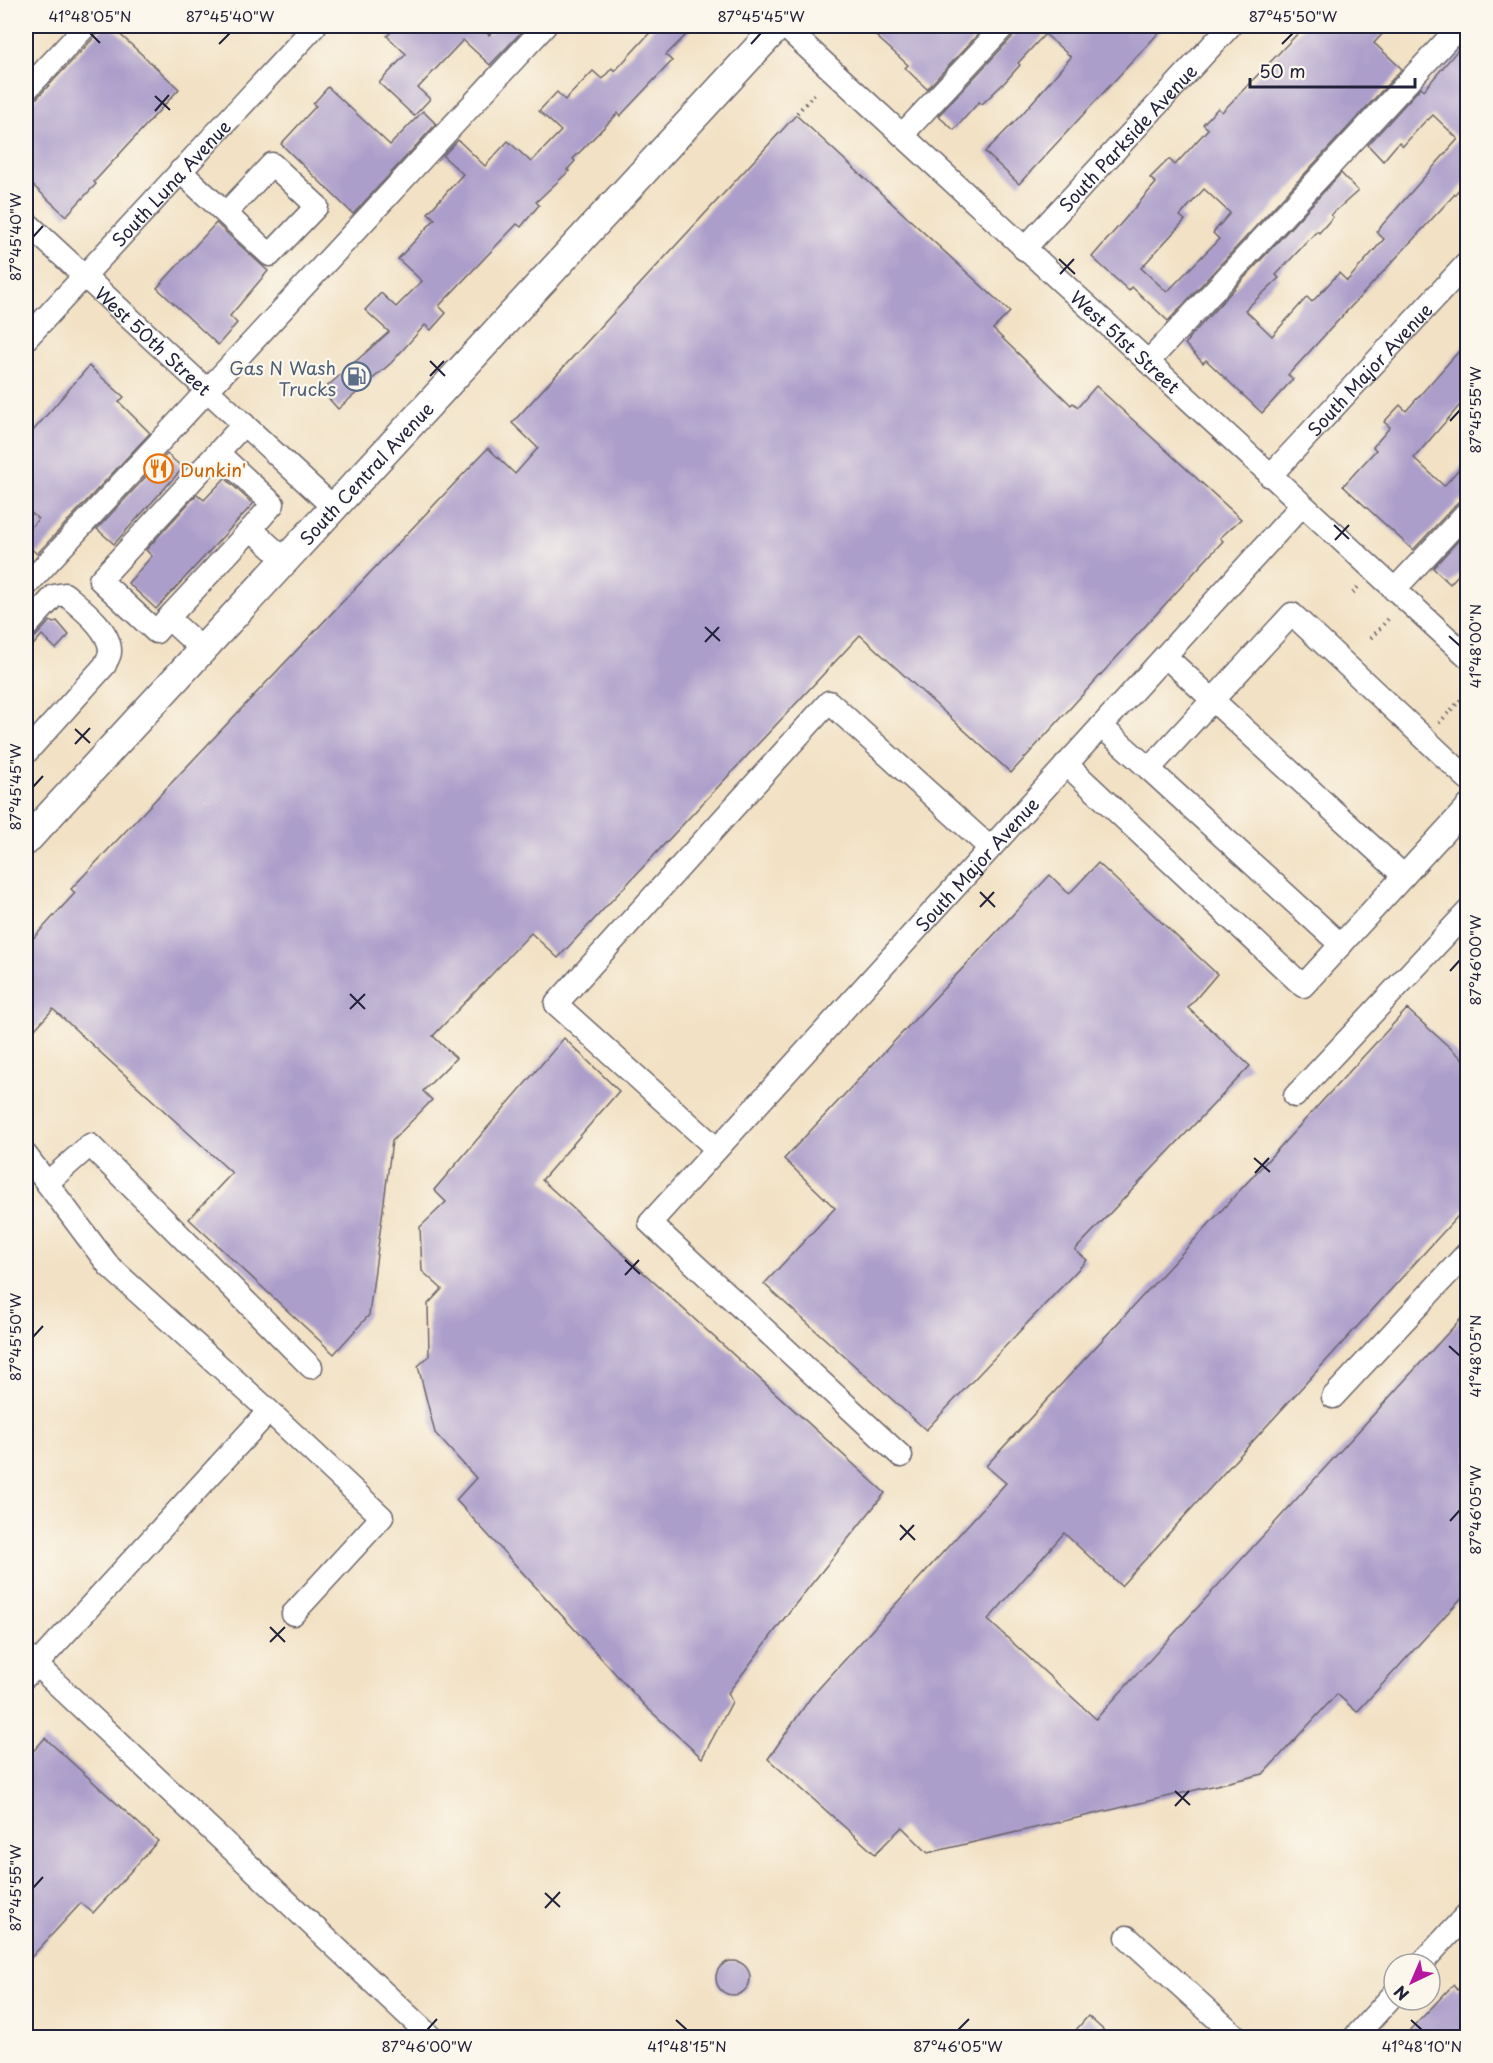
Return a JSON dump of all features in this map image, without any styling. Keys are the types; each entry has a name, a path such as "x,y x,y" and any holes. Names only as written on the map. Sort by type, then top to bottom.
{"main road":[{"name":"South Central Avenue","path":"26,841 778,26"}],"street":[{"path":"26,90 86,26"},
{"name":"South Luna Avenue","path":"26,339 315,26"},
{"path":"26,586 545,26"},
{"name":"West 51st Street","path":"784,26 1467,657"},
{"path":"902,135 1004,26"},
{"name":"South Parkside Avenue","path":"1024,249 1230,26"},
{"path":"1148,362 1460,26"},
{"path":"180,171 226,213"},
{"name":"West 50th Street","path":"26,222 333,507"},
{"name":"South Major Avenue","path":"1270,476 1467,262"},
{"path":"218,453 273,504 156,632 100,580 244,424"},
{"name":"South Major Avenue","path":"901,1456 650,1223 1302,505"},
{"path":"1394,590 1467,511"},
{"path":"251,529 285,560"},
{"path":"26,627 54,596 65,594 98,623 108,640 111,654 105,665 26,753"},
{"path":"1149,770 1292,614 1467,779"},
{"path":"168,618 202,649"},
{"path":"1165,656 1404,876"},
{"path":"717,1149 556,1004 829,702 990,848"},
{"path":"1101,726 1341,945"},
{"path":"1066,765 1303,986 1467,806"},
{"path":"1295,1096 1467,911"},
{"path":"47,1183 90,1145 311,1367"},
{"path":"26,1155 109,1266 382,1517 293,1614"},
{"path":"1333,1397 1467,1252"},
{"path":"269,1411 29,1666 432,2037"},
{"path":"1432,1952 1467,1913"},
{"path":"1127,1936 1238,2037"},
{"path":"1354,2037 1382,2007"}],"path":[{"path":"796,113 817,91"},
{"path":"1353,593 1358,587"},
{"path":"1371,638 1390,617"},
{"path":"1432,730 1465,695"}],"building":[{"path":"105,26 111,26 179,89 66,216 26,179 26,108"},
{"path":"397,26 479,26 489,35 498,26 527,26 490,65 463,40 418,88 430,99 414,116 379,83 406,54 387,36"},
{"path":"656,26 695,26 666,55 672,61 620,116 618,113 573,159 575,161 567,170 569,171 536,202 539,205 521,227 517,224 439,306 446,313 431,330 425,325 391,363 338,409 322,391 389,332 365,310 381,293 396,307 422,281 398,259 435,219 428,213 463,174 443,156 458,140 485,166 508,141 531,162 561,131 539,111 557,92 565,100 593,71 602,79 612,68 615,71"},
{"path":"865,26 986,26 927,89 905,68 908,65"},
{"path":"1017,26 1165,26 1019,184 985,152 1023,113 1071,57 1045,34 1018,63 1020,65 1005,82 982,104 979,102 954,130 938,116 1014,35"},
{"path":"1305,26 1390,26 1374,43 1402,69 1168,321 1132,287 1129,291 1092,257 1156,183 1150,178 1169,159 1175,165 1208,129 1203,124 1218,108 1222,112","holes":["1204,189 1230,213 1213,233 1219,239 1167,292 1141,268 1185,220 1180,216"]},
{"path":"1467,39 1467,181 1288,375 1293,379 1262,413 1206,360 1203,363 1185,344 1341,173 1358,191 1331,215 1333,217 1319,233 1317,231 1276,275 1279,278 1245,310 1272,336 1307,297 1312,302 1339,273 1347,281 1384,239 1376,232 1458,139 1433,115 1403,146 1399,142 1383,161 1368,145 1421,87 1424,90"},
{"path":"328,87 390,145 423,111 436,124 353,214 281,144 316,106 313,104"},
{"path":"796,115 1010,312 993,329 1071,405 1073,403 1078,407 1096,386 1241,519 1220,538 1223,541 1011,773 860,635 558,958 531,933 433,1036 456,1058 423,1091 432,1100 392,1141 369,1315 334,1354 189,1219 232,1173 53,1009 26,1039 26,946 75,893 71,889 488,448 515,474 538,448 512,423"},
{"path":"216,223 268,271 230,316 237,323 218,345 157,288"},
{"path":"1467,342 1467,397 1414,458 1444,486 1467,460 1467,498 1458,502 1413,550 1343,486 1376,450 1373,447 1390,427 1384,422 1400,405 1406,411"},
{"path":"89,366 124,397 119,402 150,433 37,554 26,544 26,533 38,519 26,508 26,439"},
{"path":"167,454 183,468 114,544 97,529"},
{"path":"225,478 253,504 156,609 128,583 152,556 146,550 197,494 204,500"},
{"path":"1467,531 1467,565 1450,584 1433,568"},
{"path":"50,621 53,623 57,621 69,635 56,649 42,635 26,653 26,640 36,636"},
{"path":"1098,863 1217,974 1188,1008 1250,1066 1075,1250 1087,1260 926,1430 764,1284 835,1208 784,1159 1050,875 1069,894"},
{"path":"1407,1009 1467,1063 1467,1206 1121,1586 1064,1533 988,1620 1096,1719 1467,1312 1467,1592 1357,1712 1337,1694 1263,1774 928,1853 902,1827 875,1854 768,1759 811,1697 1006,1483 986,1466"},
{"path":"564,1038 619,1091 542,1180 885,1493 789,1612 728,1693 732,1702 702,1758 645,1706 456,1500 476,1478 435,1433 418,1366 429,1356 428,1304 442,1289 422,1271 420,1227 446,1202 434,1190"},
{"path":"45,1738 158,1841 93,1913 81,1903 26,1963 26,1759"},
{"path":"733,1961 745,1966 750,1978 745,1990 733,1995 721,1990 716,1978 721,1966"},
{"path":"1467,1979 1467,2037 1404,2037 1428,2012 1442,2012 1442,1997 1453,1985 1457,1990"},
{"path":"1088,2016 1111,2037 1070,2037"}],"place":[{"name":"Gas N Wash Trucks","path":"357,377"},
{"name":"Dunkin'","path":"159,469"}]}
